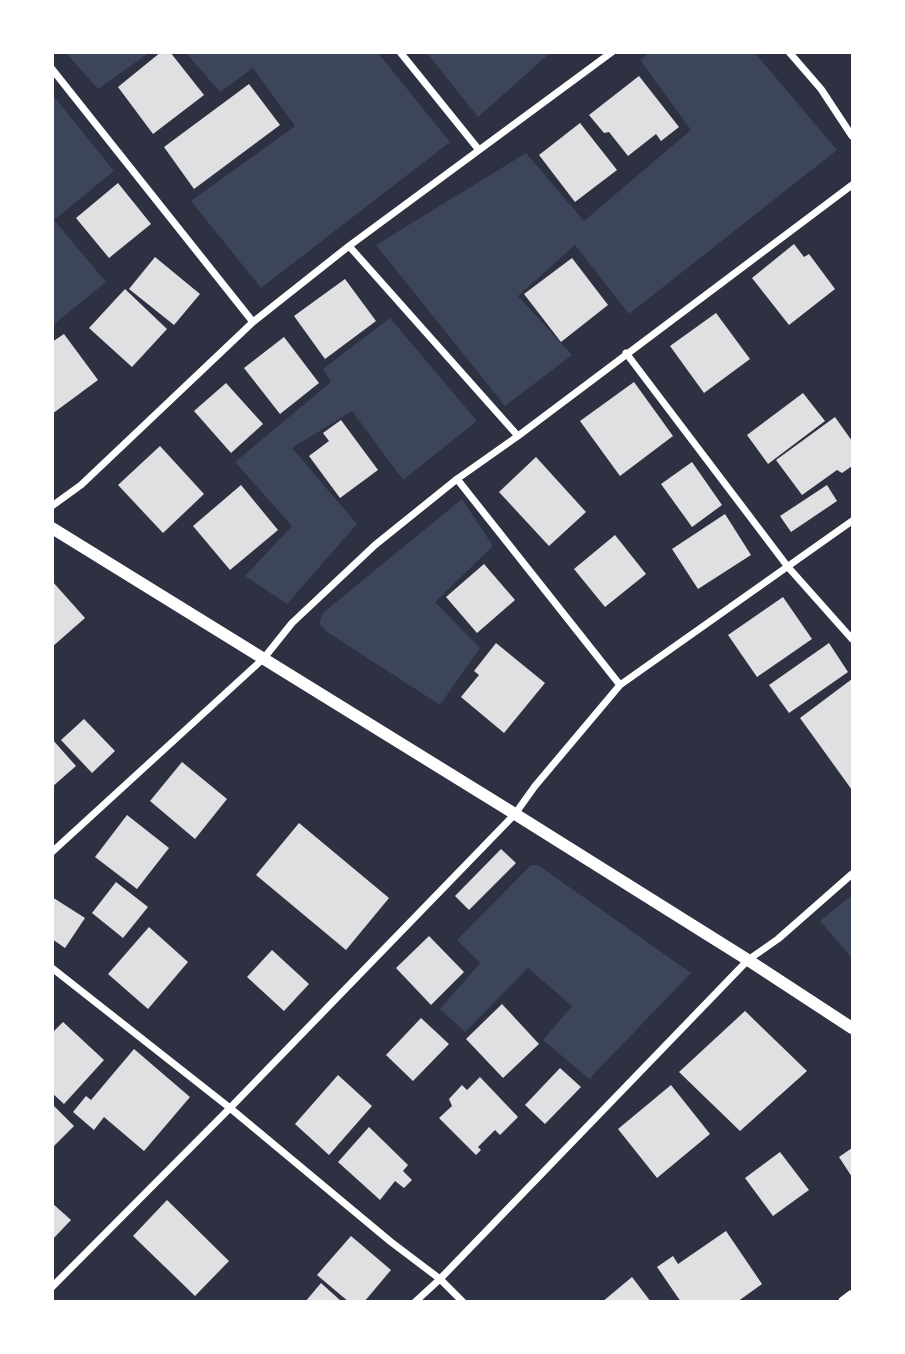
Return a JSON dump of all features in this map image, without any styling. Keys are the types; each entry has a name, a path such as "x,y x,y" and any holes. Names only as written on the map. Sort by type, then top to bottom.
{"street":[{"path":"400,52 479,150"},
{"path":"52,506 81,485 253,322 349,246 612,52"},
{"path":"789,52 821,89 852,136"},
{"path":"52,69 253,322"},
{"path":"52,852 264,658 292,623 374,545 852,185"},
{"path":"349,246 518,436"},
{"path":"626,354 788,567 852,639"},
{"path":"457,480 620,685"},
{"path":"52,1287 515,814 535,786 620,685 852,521"},
{"path":"52,528 515,814 852,1028"},
{"path":"415,1301 440,1279 748,960 778,939 852,874"},
{"path":"52,968 230,1108 391,1242 440,1279 463,1301"},
{"path":"844,1301 852,1296"}],"shaded area":[{"path":"66,53 149,53 98,89"},
{"path":"186,53 378,53 450,142 261,288 191,201 295,126 253,68 220,92"},
{"path":"427,53 550,53 478,117"},
{"path":"649,53 755,53 837,150 629,314 575,245 518,296 572,355 505,406 376,245 526,153 584,221 691,130 640,60"},
{"path":"52,94 114,171 54,220 106,282 53,325"},
{"path":"390,318 477,421 403,480 352,411 292,448 357,524 287,604 245,576 292,526 235,462 331,382 323,369"},
{"path":"462,499 493,546 435,602 480,648 440,705 327,632 319,623 324,612"},
{"path":"531,865 538,865 691,973 590,1078 593,1082 543,1040 572,1006 528,968 465,1032 440,1009 480,963 457,940"},
{"path":"852,895 852,958 820,921"}],"building":[{"path":"161,52 170,52 204,95 153,134 118,87"},
{"path":"639,76 679,127 661,141 656,134 628,156 609,132 604,133 589,115"},
{"path":"249,84 280,125 194,189 164,147"},
{"path":"580,123 617,170 575,202 539,155"},
{"path":"118,183 151,224 109,258 76,218"},
{"path":"794,244 804,257 809,254 835,289 789,325 752,278"},
{"path":"155,257 200,294 174,325 129,289"},
{"path":"572,258 608,305 561,342 524,294"},
{"path":"345,279 376,321 325,359 294,316"},
{"path":"125,289 167,329 132,367 89,328"},
{"path":"716,313 750,359 704,393 670,346"},
{"path":"64,334 98,380 52,414 52,342"},
{"path":"284,337 319,383 280,414 244,368"},
{"path":"634,382 673,436 620,476 580,421"},
{"path":"226,383 263,424 231,453 194,411"},
{"path":"803,393 825,421 768,464 747,435"},
{"path":"835,417 852,441 852,466 842,473 837,470 802,495 776,460"},
{"path":"341,420 378,470 340,498 309,456 329,441 323,433"},
{"path":"160,446 204,494 163,533 118,485"},
{"path":"536,457 586,512 549,546 499,492"},
{"path":"692,462 722,505 692,527 661,484"},
{"path":"241,485 278,530 230,570 193,526"},
{"path":"827,485 837,501 791,532 780,516"},
{"path":"725,514 751,555 698,589 672,549"},
{"path":"615,535 646,574 605,607 574,569"},
{"path":"484,564 515,600 477,633 446,597"},
{"path":"52,581 85,618 52,647"},
{"path":"783,597 812,639 757,677 728,635"},
{"path":"496,643 545,683 504,733 461,697 479,675 474,671"},
{"path":"829,643 848,672 789,713 769,685"},
{"path":"852,679 852,790 800,718"},
{"path":"84,719 115,751 92,773 61,740"},
{"path":"52,739 76,766 52,787"},
{"path":"182,762 227,799 195,839 150,801"},
{"path":"127,815 169,848 137,889 95,857"},
{"path":"299,823 389,898 346,950 256,875"},
{"path":"501,849 516,863 469,910 455,896"},
{"path":"116,882 148,907 123,938 92,913"},
{"path":"52,897 85,918 65,948 52,939"},
{"path":"149,927 188,962 148,1009 108,974"},
{"path":"429,936 464,972 431,1005 396,968"},
{"path":"272,950 309,984 284,1011 247,977"},
{"path":"502,1004 539,1044 503,1078 466,1039"},
{"path":"745,1011 807,1071 740,1131 679,1072"},
{"path":"421,1018 449,1044 413,1081 386,1055"},
{"path":"63,1022 104,1060 64,1104 52,1093 52,1033"},
{"path":"134,1049 190,1097 144,1151 104,1117 94,1130 73,1112 86,1096 91,1100"},
{"path":"560,1068 581,1087 545,1124 525,1105"},
{"path":"338,1075 372,1106 329,1155 295,1124"},
{"path":"480,1077 518,1117 500,1135 495,1130 478,1147 481,1150 476,1155 439,1118 452,1106 449,1099 462,1085 467,1090"},
{"path":"671,1085 710,1134 657,1178 618,1129"},
{"path":"52,1104 74,1126 52,1148"},
{"path":"369,1127 408,1165 403,1171 412,1180 404,1188 395,1181 380,1200 338,1162"},
{"path":"852,1148 852,1177 839,1157"},
{"path":"780,1152 809,1190 773,1216 745,1178"},
{"path":"167,1200 229,1261 195,1296 133,1236"},
{"path":"52,1203 71,1220 52,1240"},
{"path":"726,1231 762,1284 737,1302 681,1302 657,1267 673,1256 678,1264"},
{"path":"351,1236 391,1270 364,1302 349,1302 317,1275"},
{"path":"632,1277 651,1302 602,1302"},
{"path":"321,1283 342,1302 305,1302"}]}
